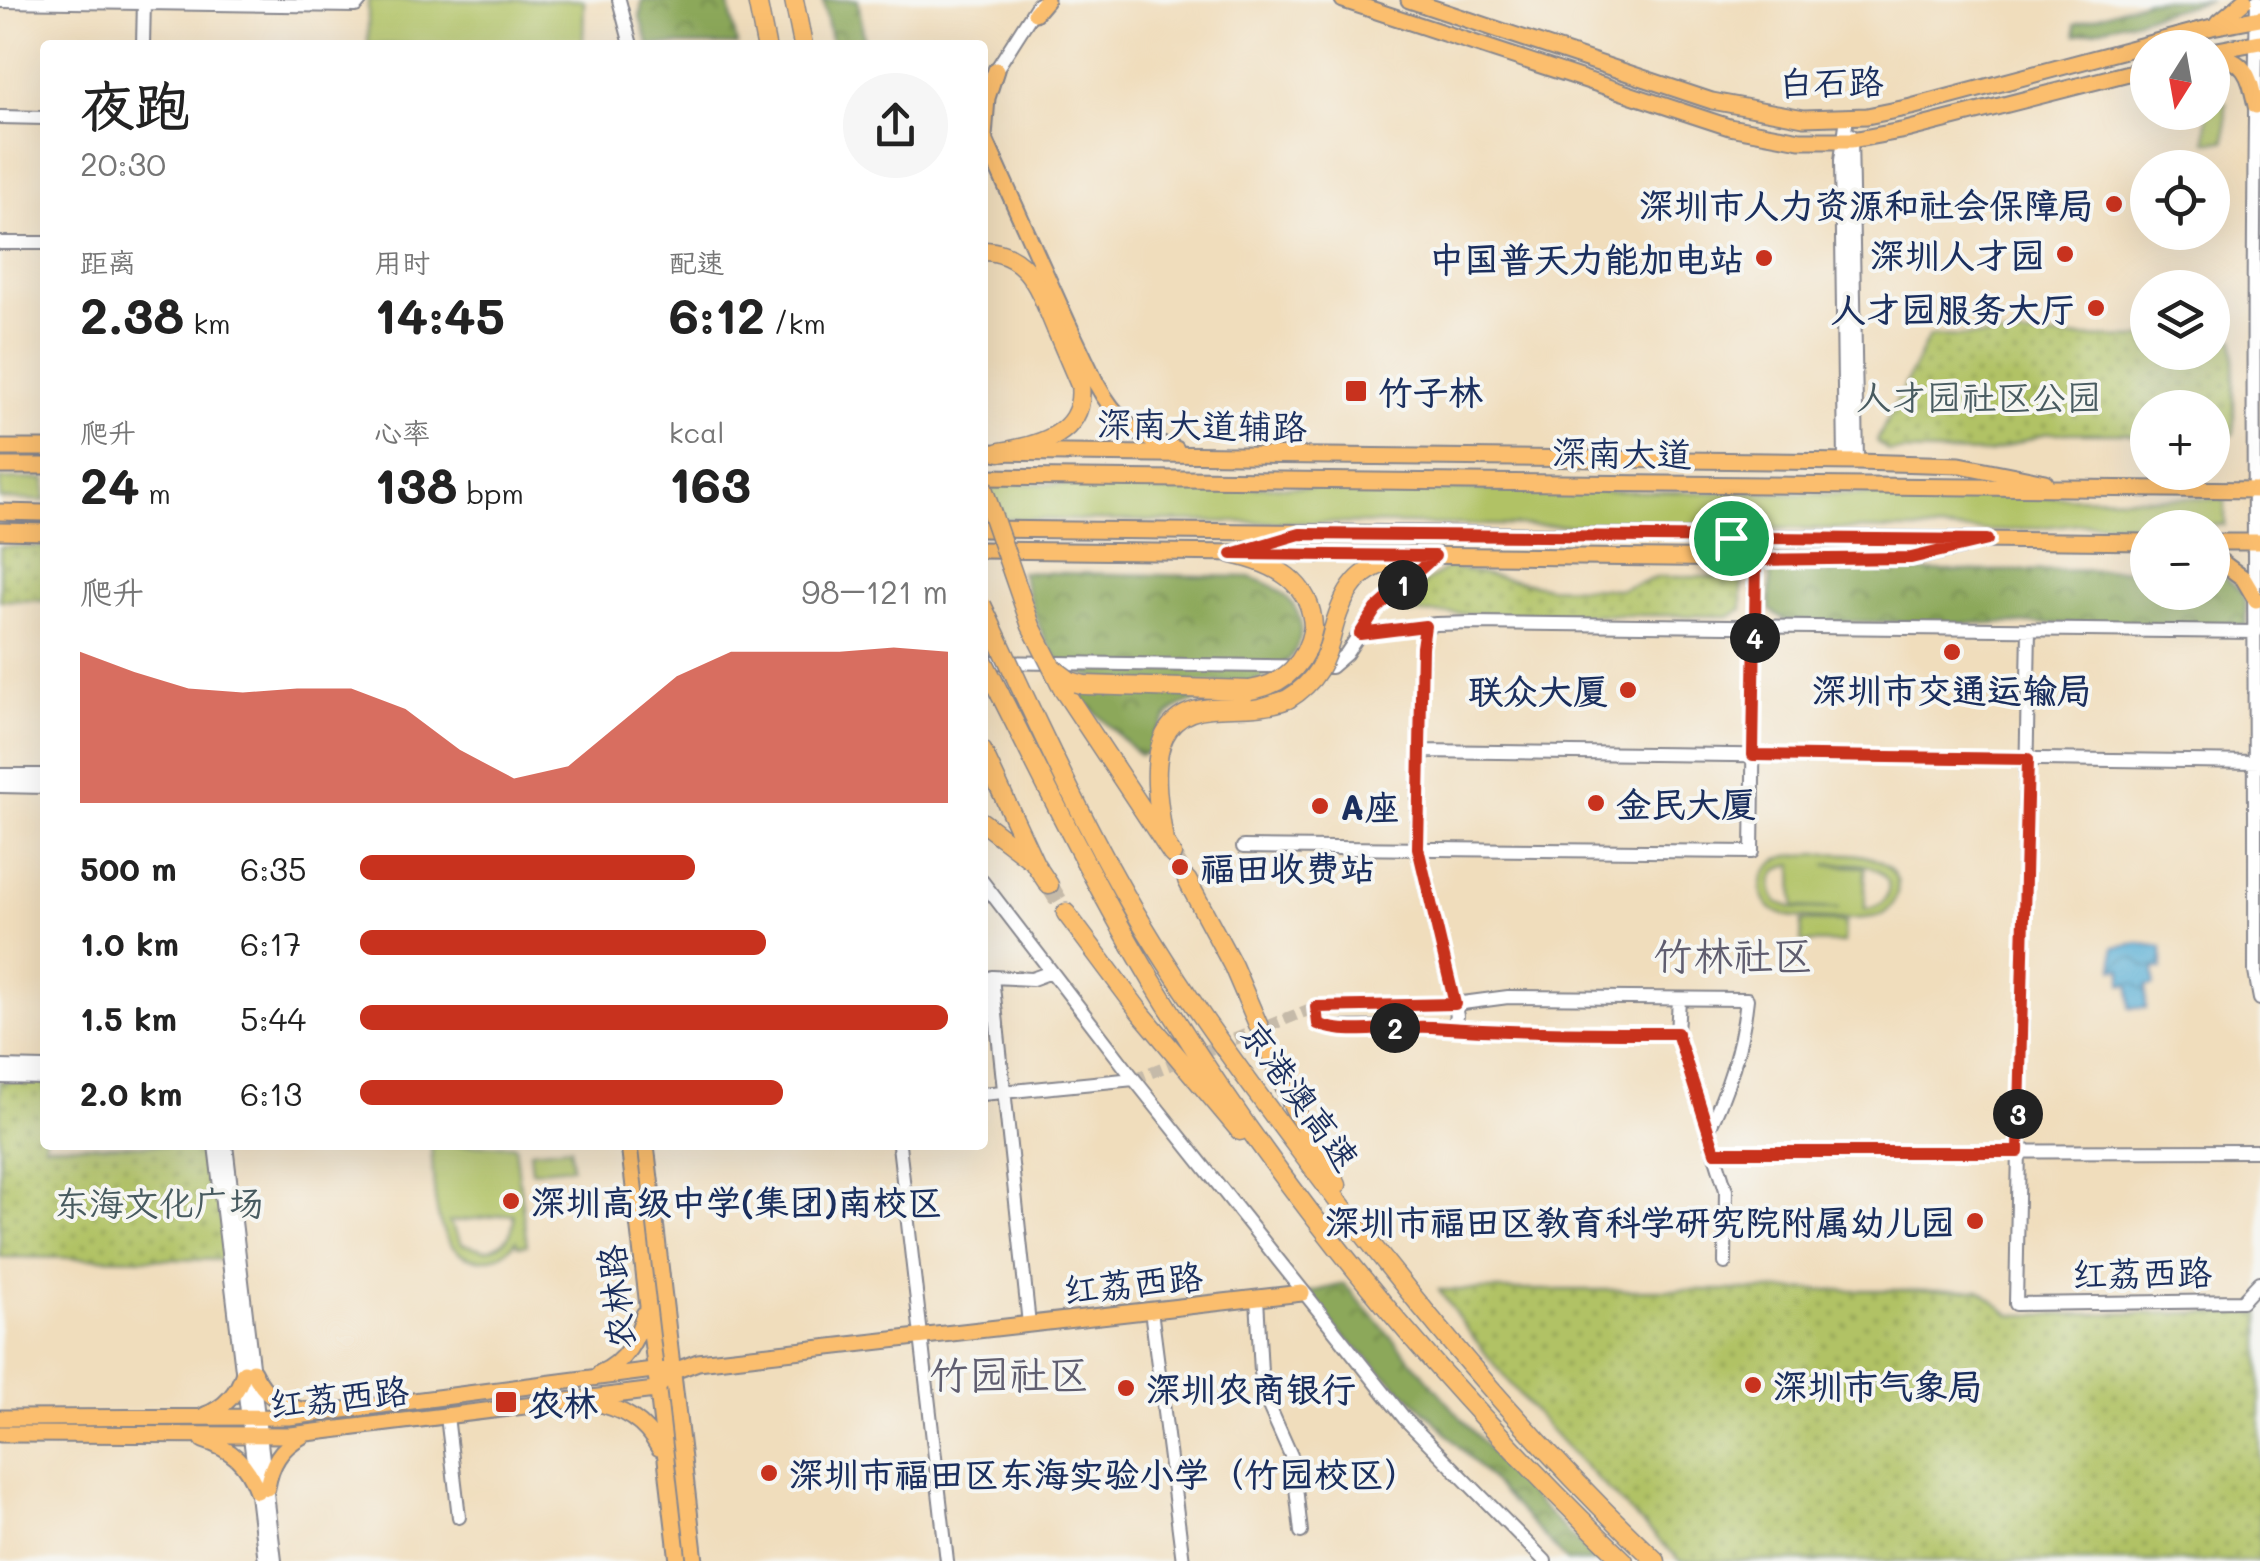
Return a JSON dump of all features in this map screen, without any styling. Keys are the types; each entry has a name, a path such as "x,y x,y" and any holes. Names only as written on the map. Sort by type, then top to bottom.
{"highway":[{"path":"757,0 765,40"},
{"path":"794,0 803,40"},
{"path":"988,252 1004,253 1021,262 1062,327 1088,384 1079,408 1064,430 1043,443 991,452"},
{"path":"988,504 1010,572 1045,656 1168,848 1157,773 1160,747 1170,728 1195,710 1264,706 1288,699 1318,673 1342,598 1360,576 1384,562 1412,555"},
{"path":"1045,656 1061,675 1084,686 1250,690 1277,682 1289,675 1305,655 1313,628 1311,606 1291,578 1269,565 1232,554"},
{"name":"京港澳高速","path":"988,618 1115,877 1162,954 1275,1118 1382,1258 1544,1450 1656,1561"},
{"name":"京港澳高速","path":"988,671 1110,910 1154,985 1326,1235 1440,1371 1624,1561"},
{"path":"988,763 1049,885"},
{"path":"988,827 1036,864"},
{"path":"1188,880 1233,966 1294,1106 1382,1258"},
{"path":"1066,913 1140,1012 1326,1235"}],"main road":[{"name":"白石路","path":"1342,0 1729,127 1800,140 1846,140 1928,126 2130,73"},
{"name":"白石路","path":"1409,0 1712,101 1781,116 1847,117 1911,107 2258,18"},
{"path":"2212,27 2233,14 2245,0"},
{"path":"2230,48 2258,42"},
{"path":"2230,59 2245,70 2256,106"},
{"path":"988,104 996,70"},
{"path":"988,150 1062,327"},
{"path":"1088,384 1134,432 1159,444 1204,454"},
{"path":"0,448 40,448"},
{"name":"深南大道辅路","path":"991,452 1960,465 2078,489"},
{"path":"1306,456 1453,480"},
{"path":"0,466 40,466"},
{"name":"深南大道","path":"988,477 2257,490"},
{"path":"0,512 40,513"},
{"path":"988,529 2130,542"},
{"path":"0,531 40,532"},
{"path":"1232,554 1300,534"},
{"path":"988,550 1756,560 1911,558 1987,540"},
{"path":"2230,542 2258,542"},
{"path":"2230,566 2256,600"},
{"name":"农林路","path":"629,1150 678,1561"},
{"name":"农林路","path":"647,1150 695,1561"},
{"name":"红荔西路","path":"0,1418 254,1417 326,1412 654,1370 674,1371 698,1362 1302,1293"},
{"path":"580,1380 609,1370 626,1354 636,1339 646,1300"},
{"path":"196,1417 222,1408 248,1371 285,1406 326,1412"},
{"path":"656,1390 674,1371"},
{"name":"红荔西路","path":"0,1434 312,1432 656,1390"},
{"path":"571,1400 622,1411 650,1432 665,1464"},
{"path":"262,1489 272,1464 286,1446 312,1432"},
{"path":"179,1434 220,1446 238,1458 262,1489"}],"street":[{"path":"0,0 356,6 361,0"},
{"path":"2257,0 2255,972 2260,999"},
{"path":"143,40 144,2"},
{"path":"988,81 1040,4"},
{"path":"620,6 632,40"},
{"path":"0,117 40,118"},
{"path":"1847,117 1851,462"},
{"path":"0,243 40,243"},
{"path":"988,660 1322,670 1338,662 1376,609 1435,556"},
{"path":"1243,847 1752,852 1756,560"},
{"path":"1360,634 1473,623 2256,632"},
{"path":"1425,626 1418,848 1458,1016 1447,1029"},
{"path":"2018,1152 2029,629"},
{"path":"1420,751 2258,762"},
{"path":"0,774 40,775"},
{"path":"0,786 40,787"},
{"path":"988,888 1302,1293 1405,1419 1545,1561"},
{"path":"1029,1324 992,977 1032,979 1051,972"},
{"path":"1677,1033 1327,1028 1318,1024 1316,1007 1455,1004 1508,997 1747,1000 1743,1033 1728,1088 1708,1130"},
{"path":"1679,999 1677,1033 1726,1190 1724,1263"},
{"path":"0,1067 40,1068"},
{"path":"0,1077 40,1078"},
{"path":"988,1093 1134,1079"},
{"path":"216,1150 240,1302"},
{"path":"226,1150 255,1435 275,1561"},
{"path":"901,1150 947,1561"},
{"path":"1715,1152 2260,1151"},
{"name":"红荔西路","path":"2018,1152 2016,1304 2242,1301 2260,1282"},
{"path":"1257,1298 1261,1372 1268,1404 1293,1460 1302,1532"},
{"path":"1152,1310 1183,1561"},
{"path":"446,1416 458,1517"},
{"path":"262,1489 265,1561"}],"green space":[{"path":"368,0 584,0 583,40 368,40"},
{"path":"642,0 728,0 736,40 647,40 640,18"},
{"path":"823,0 858,0 864,40 831,40"},
{"path":"2148,0 2210,0 2076,35 2075,24"},
{"path":"2206,130 2225,130 2225,141 2206,141"},
{"name":"人才园社区公园","path":"1929,336 2130,338 2130,370 2230,370 2230,339 2234,339 2234,433 2230,436 2230,390 2130,390 2130,434 2047,433 1989,453 1888,451 1877,441"},
{"path":"0,479 40,479 40,501 0,499"},
{"path":"988,483 2225,499 2225,510 2130,510 2130,524 2083,523 2005,531 988,519"},
{"path":"0,547 40,547 40,601 0,600"},
{"path":"1449,567 1548,587 1621,589 1659,577 1742,577 1742,609 1731,616 1401,613 1413,590"},
{"path":"2130,570 2130,610 2230,610 2230,581 2244,598 2246,626 1787,621 1770,610 1770,572"},
{"path":"1021,572 1249,577 1287,598 1297,612 1301,628 1298,644 1274,672 1252,682 1152,683 1099,678 1077,672 1054,654 1037,620"},
{"path":"1072,690 1219,697 1174,711 1160,726 1151,752 1139,755"},
{"path":"1836,853 1866,856 1890,869 1897,880 1895,899 1887,911 1875,917 1829,919 1783,914 1767,904 1761,886 1768,869 1783,858","holes":["1793,864 1794,907 1839,909 1793,908 1777,902 1773,878 1780,869","1825,865 1869,866 1888,882 1886,897 1876,907 1865,909 1865,867"]},
{"path":"1802,921 1845,922 1844,943 1801,942"},
{"name":"东海文化广场","path":"0,1081 40,1082 40,1150 213,1150 226,1260 0,1257"},
{"path":"431,1150 516,1150 527,1245 518,1246 516,1241 488,1259 461,1254 442,1229","holes":["513,1214 513,1227 507,1238 486,1250 462,1244 449,1222"]},
{"path":"570,1150 572,1167 532,1171 530,1151"},
{"path":"1344,1284 1499,1461 1598,1561 1567,1561 1429,1415 1341,1334 1307,1293"},
{"path":"1439,1290 1980,1290 2011,1315 2260,1312 2260,1561 1681,1561 1552,1432 1494,1364"}],"water":[{"path":"2138,943 2162,947 2162,969 2154,969 2154,985 2146,986 2146,1008 2130,1008 2130,986 2122,985 2122,969 2114,969 2114,947"}],"tunnel":[{"path":"1172,854 1187,880"},
{"path":"1049,885 1066,913"},
{"path":"1134,1079 1316,1007"}],"place":[{"name":"深圳市人力资源和社会保障局","path":"2114,204"},
{"name":"深圳人才园","path":"2065,254"},
{"name":"中国普天力能加电站","path":"1764,258"},
{"name":"人才园服务大厅","path":"2096,308"},
{"name":"竹子林","path":"1356,391"},
{"name":"深圳市交通运输局","path":"1952,652"},
{"name":"联众大厦","path":"1628,690"},
{"name":"金民大厦","path":"1596,803"},
{"name":"A座","path":"1320,806"},
{"name":"福田收费站","path":"1180,867"},
{"name":"深圳高级中学(集团)南校区","path":"511,1201"},
{"name":"深圳市福田区教育科学研究院附属幼儿园","path":"1975,1221"},
{"name":"深圳市气象局","path":"1753,1385"},
{"name":"深圳农商银行","path":"1126,1388"},
{"name":"农林","path":"506,1402"},
{"name":"深圳市福田区东海实验小学（竹园校区）","path":"769,1473"}],"district":[{"name":"竹林社区","path":"1733,954"},
{"name":"竹园社区","path":"1009,1373"}],"route":[{"path":"1300,534 1731,538 1987,540 1911,558 1756,560 1753,755 2028,759 2018,1152 1715,1152 1677,1033 1542,1034 1430,1027 1327,1028 1318,1024 1316,1007 1455,1004 1418,848 1425,626 1360,634 1376,609 1435,556 1232,554 1300,534"}]}
